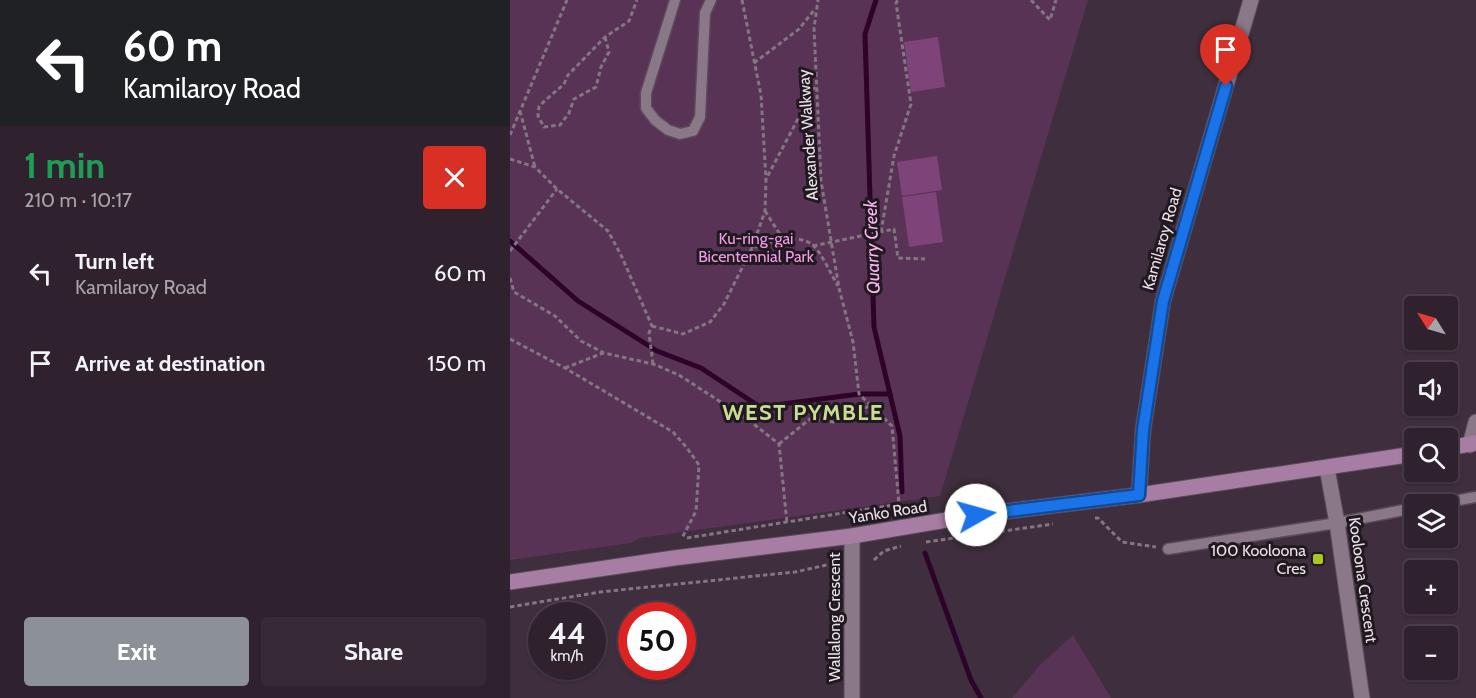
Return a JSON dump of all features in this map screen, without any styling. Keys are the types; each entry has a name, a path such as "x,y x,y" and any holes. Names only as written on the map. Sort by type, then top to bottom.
{"main road":[{"path":"1458,446 1473,444"},
{"name":"Yanko Road","path":"510,582 674,558 852,536 976,515 1139,495 1404,456"}],"street":[{"name":"Kamilaroy Road","path":"1139,495 1143,430 1163,301 1251,0"},
{"path":"1473,444 1476,422"},
{"name":"Kooloona Crescent","path":"1328,468 1338,523 1362,698"},
{"name":"Wallalong Crescent","path":"852,536 852,698"}],"lane":[{"path":"675,0 646,93 646,108 655,120 668,130 680,134 693,131 700,117 705,13 711,0"},
{"path":"1458,500 1476,497"},
{"path":"1168,549 1338,523 1404,510"}],"path":[{"path":"510,135 567,0"},
{"path":"605,37 609,52 601,67 596,87 574,99 569,113 560,125 544,127 538,116 539,106 564,84 568,75 605,37 629,21 637,0"},
{"path":"652,326 683,334 710,322 724,304 752,248 765,211 766,179 761,95 742,0"},
{"name":"Alexander Walkway","path":"787,523 899,504 892,426 859,394 853,342 839,288 821,181 814,28 818,0"},
{"path":"880,232 894,156 911,104 896,3 898,0"},
{"path":"1031,0 1050,20 1056,0"},
{"path":"754,63 800,29 816,8"},
{"path":"766,179 816,86"},
{"path":"519,111 535,167"},
{"path":"510,159 535,167 557,189 608,231 652,326 649,333 653,364"},
{"path":"510,251 557,189"},
{"path":"765,211 783,239"},
{"path":"813,246 894,229 898,258 925,259"},
{"path":"752,248 783,239 800,240 813,246 839,288"},
{"path":"510,278 514,292 555,315 581,341 604,353 653,364 680,375 747,419 779,444 787,523 682,538 696,511 699,465 693,456 672,432 565,368 510,339"},
{"path":"565,368 604,353"},
{"path":"779,444 810,419 834,423 869,406"},
{"path":"1086,520 1098,518 1122,542 1168,549"},
{"path":"926,542 1063,523"},
{"path":"874,560 884,551 903,546"},
{"path":"510,607 600,592 795,572 831,564"}],"green space":[{"name":"Ku-ring-gai Bicentennial Park","path":"510,0 1088,0 940,496 640,538 631,543 510,560"},
{"path":"1073,635 1111,698 1012,698 1041,664"}],"building":[{"path":"938,37 945,87 911,92 904,42"},
{"path":"937,156 942,190 902,196 897,162"},
{"path":"936,192 943,242 909,247 902,197"}],"waterway":[{"name":"Quarry Creek","path":"876,0 865,34 874,327 900,436 902,492"},
{"path":"510,241 578,301 657,351 701,368 760,407 859,394 890,394"},
{"name":"Quarry Creek","path":"925,553 971,680 981,698"}],"place":[{"name":"100 Kooloona Cres","path":"1318,559"}],"district":[{"name":"WEST PYMBLE","path":"803,412"}],"route":[{"path":"976,515 1139,495 1143,430 1163,301 1226,86"}]}
